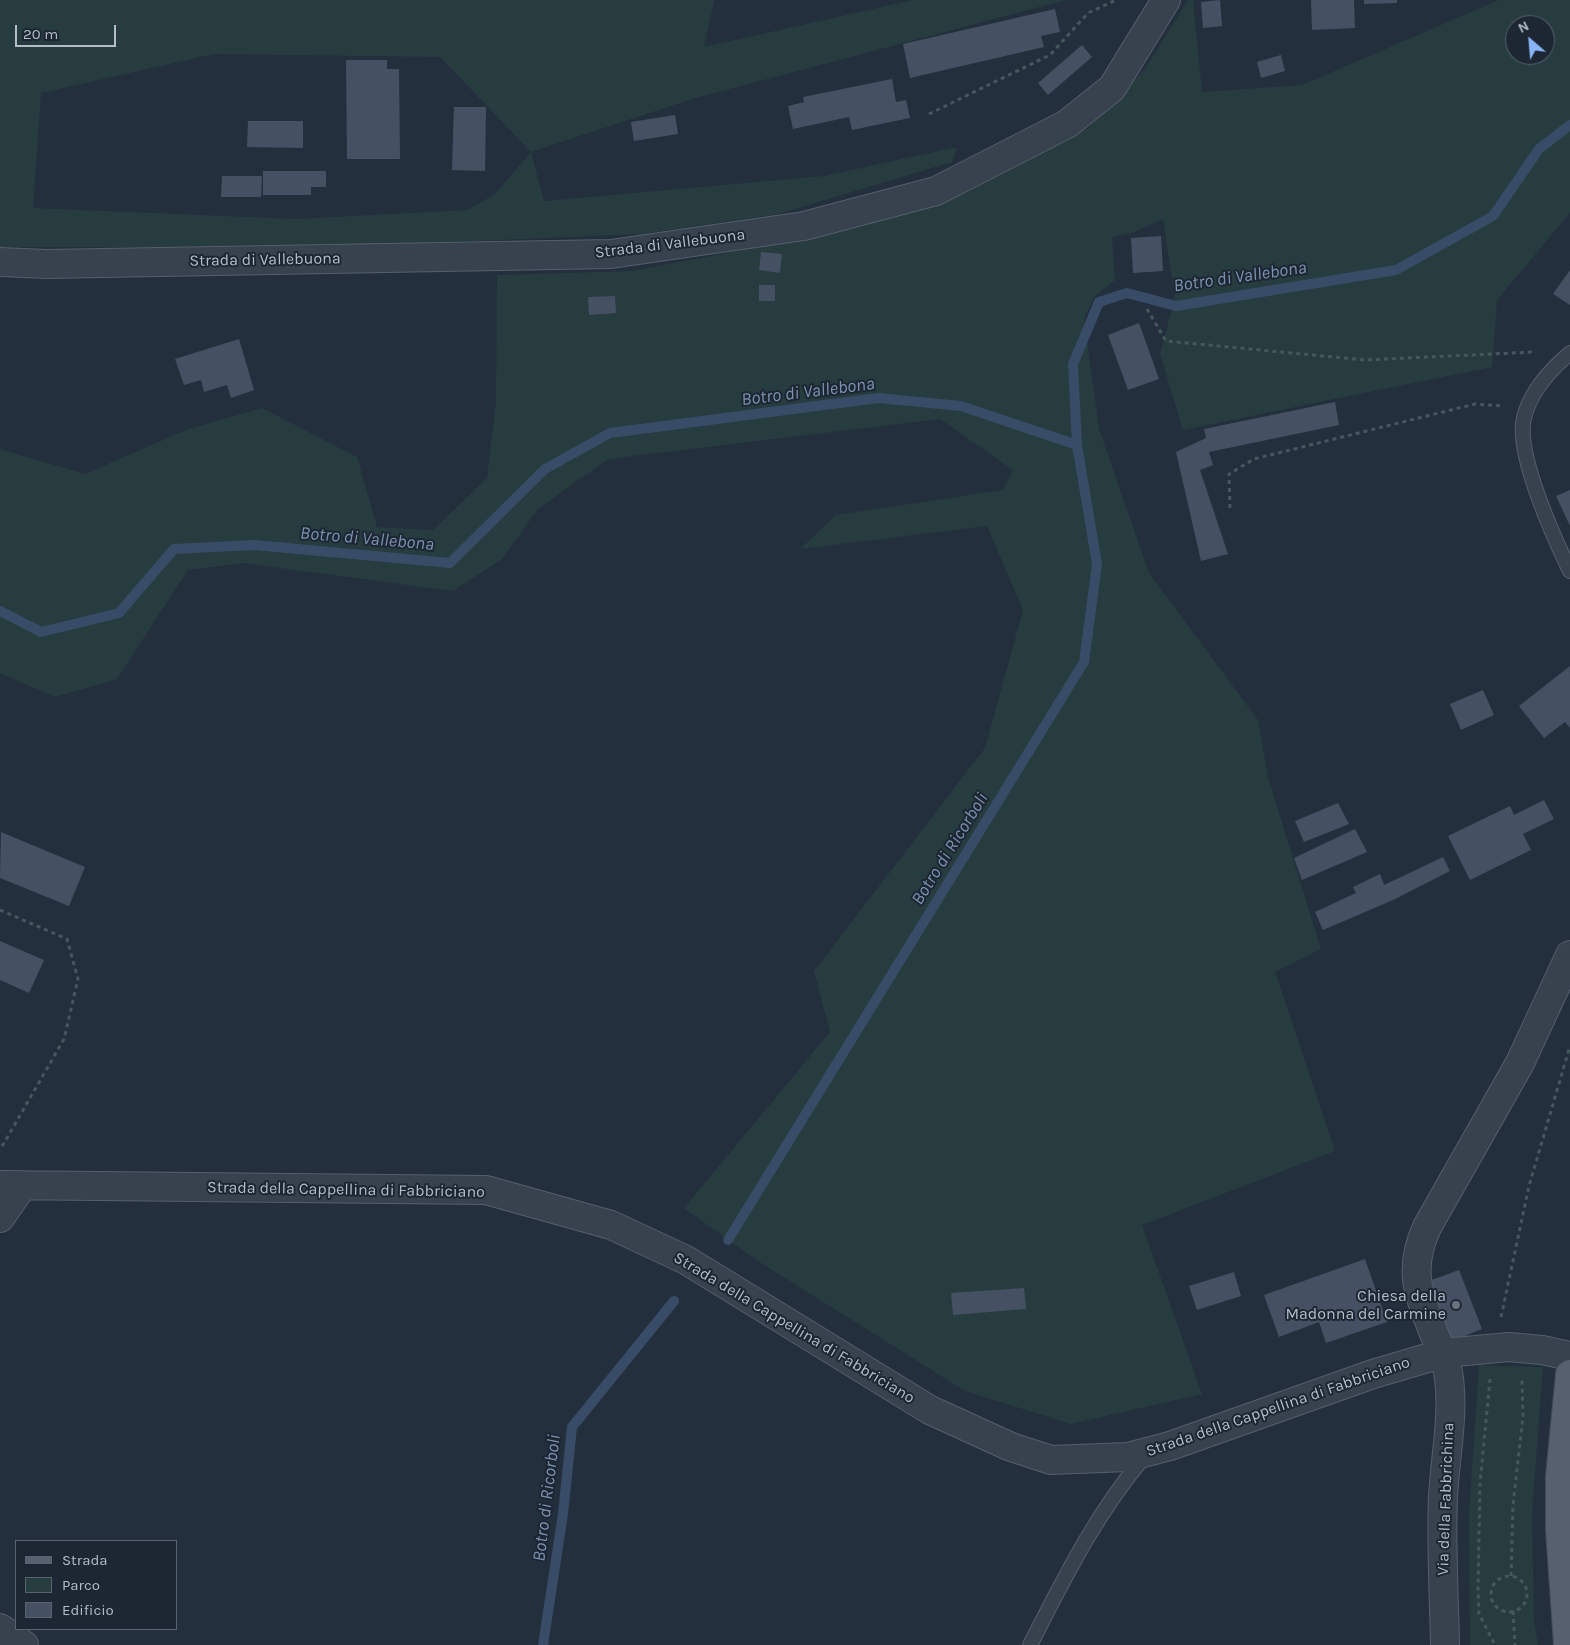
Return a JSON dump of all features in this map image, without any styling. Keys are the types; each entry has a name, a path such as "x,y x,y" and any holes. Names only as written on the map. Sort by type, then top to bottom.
{"main road":[{"path":"1568,1645 1560,1522 1560,1476 1570,1374"}],"street":[{"name":"Strada di Vallebuona","path":"0,262 47,264 611,254 804,226 936,191 1067,124 1112,88 1166,0"},
{"name":"Via della Fabbrichina","path":"1446,1645 1442,1524 1450,1407 1449,1374 1444,1353 1437,1341 1419,1292 1416,1271 1418,1248 1433,1215 1520,1063 1570,955"},
{"name":"Strada della Cappellina di Fabbriciano","path":"12,1185 486,1190 611,1225 686,1260 930,1410 1011,1447 1051,1460 1128,1457 1149,1452 1373,1374 1444,1353 1482,1348 1521,1348 1570,1356"},
{"path":"0,1218 12,1185"},
{"path":"0,1628 24,1645"}],"lane":[{"path":"1570,353 1548,375 1526,409 1522,430 1528,461 1544,511 1570,571"},
{"path":"1030,1645 1082,1545 1124,1480 1149,1452"}],"path":[{"path":"929,114 1050,55 1088,12 1116,0"},
{"path":"1146,310 1166,341 1365,360 1541,352"},
{"path":"1230,508 1229,474 1254,459 1475,404 1526,409"},
{"path":"0,910 67,939 78,978 64,1039 0,1150"},
{"path":"1512,1576 1513,1506 1522,1416 1521,1348"},
{"path":"1512,1576 1522,1580 1527,1590 1522,1606 1513,1611 1501,1609 1492,1600 1491,1594 1492,1588 1500,1579 1512,1576"},
{"path":"1513,1611 1515,1645"},
{"path":"1479,1614 1495,1645"}],"green space":[{"path":"0,0 714,0 704,47 913,0 1066,0 692,99 531,152 544,201 824,176 957,147 952,162 778,214 641,234 315,248 0,247","holes":["214,54 440,57 531,152 495,194 468,210 295,219 33,208 41,93"]},
{"path":"1188,0 1193,0 1202,92 1302,85 1499,0 1570,0 1570,213 1497,300 1492,367 1183,430 1160,354 1175,297 1163,219 1131,233 1112,237 1115,280 1094,297 1084,319 1099,429 1149,573 1258,720 1268,777 1321,949 1275,972 1335,1151 1142,1225 1202,1394 1071,1424 965,1391 758,1261 684,1208 830,1032 814,971 985,748 1023,610 987,526 800,549 836,515 1003,490 1013,470 940,419 608,459 538,509 502,559 453,591 243,563 188,570 117,679 55,697 0,673 0,449 85,474 186,430 262,408 357,457 377,527 433,530 487,478 496,401 497,275 632,271 809,237 945,197 1088,128 1145,69"},
{"path":"1479,1365 1543,1367 1532,1513 1534,1620 1538,1645 1470,1645 1469,1514"}],"building":[{"path":"1220,0 1222,26 1203,28 1201,2"},
{"path":"1311,0 1354,0 1355,28 1312,30"},
{"path":"1364,0 1397,0 1397,3 1364,4"},
{"path":"1055,9 1060,32 1041,36 1044,47 910,78 903,44"},
{"path":"1082,45 1092,57 1048,95 1038,83"},
{"path":"1281,55 1285,71 1261,78 1257,62"},
{"path":"346,60 387,60 387,69 399,69 400,159 347,159"},
{"path":"892,79 896,102 906,100 910,118 852,130 849,117 793,129 788,106 804,102 803,97"},
{"path":"454,107 486,107 485,171 452,170"},
{"path":"675,115 678,134 634,141 631,122"},
{"path":"248,121 303,121 303,148 247,147"},
{"path":"263,171 326,171 326,187 311,187 311,195 263,195"},
{"path":"222,176 262,176 261,197 221,197"},
{"path":"1161,236 1163,271 1133,273 1131,238"},
{"path":"761,252 782,254 780,273 759,270"},
{"path":"1570,270 1570,305 1553,294"},
{"path":"759,285 775,285 775,301 759,301"},
{"path":"615,296 616,313 589,315 588,297"},
{"path":"1139,323 1159,379 1128,390 1108,335"},
{"path":"239,339 254,390 231,398 227,385 204,392 201,380 184,385 175,359"},
{"path":"1335,402 1339,425 1209,452 1213,465 1200,470 1228,554 1201,561 1176,452 1206,438 1204,429"},
{"path":"1570,490 1570,526 1556,496"},
{"path":"1570,666 1570,728 1565,722 1544,738 1519,706"},
{"path":"1483,690 1494,715 1461,730 1450,704"},
{"path":"1544,800 1554,819 1523,834 1531,850 1470,880 1448,836 1510,806 1514,815"},
{"path":"1338,803 1349,824 1304,842 1295,821"},
{"path":"1355,829 1367,852 1302,880 1294,858"},
{"path":"1,832 85,867 69,906 0,878"},
{"path":"1443,857 1450,871 1393,900 1323,930 1315,912 1356,893 1353,887 1380,874 1384,885"},
{"path":"0,941 44,960 29,993 0,980"},
{"path":"1365,1259 1387,1322 1326,1343 1319,1322 1279,1337 1264,1295"},
{"name":"Chiesa della Madonna del Carmine","path":"1459,1270 1482,1329 1452,1341 1429,1281"},
{"path":"1234,1272 1241,1296 1197,1310 1189,1286"},
{"path":"1024,1288 1026,1309 953,1315 951,1293"}],"waterway":[{"name":"Botro di Vallebona","path":"0,611 41,632 119,613 174,549 254,545 450,563 545,469 610,433 878,398 961,406 1077,445 1073,364 1099,302 1127,293 1176,306 1396,270 1493,216 1539,149 1570,125"},
{"name":"Botro di Ricorboli","path":"728,1240 1084,662 1097,564 1077,445"},
{"name":"Botro di Ricorboli","path":"543,1645 563,1514 572,1427 674,1301"}],"place":[{"name":"Chiesa della Madonna del Carmine","path":"1456,1305"}]}
